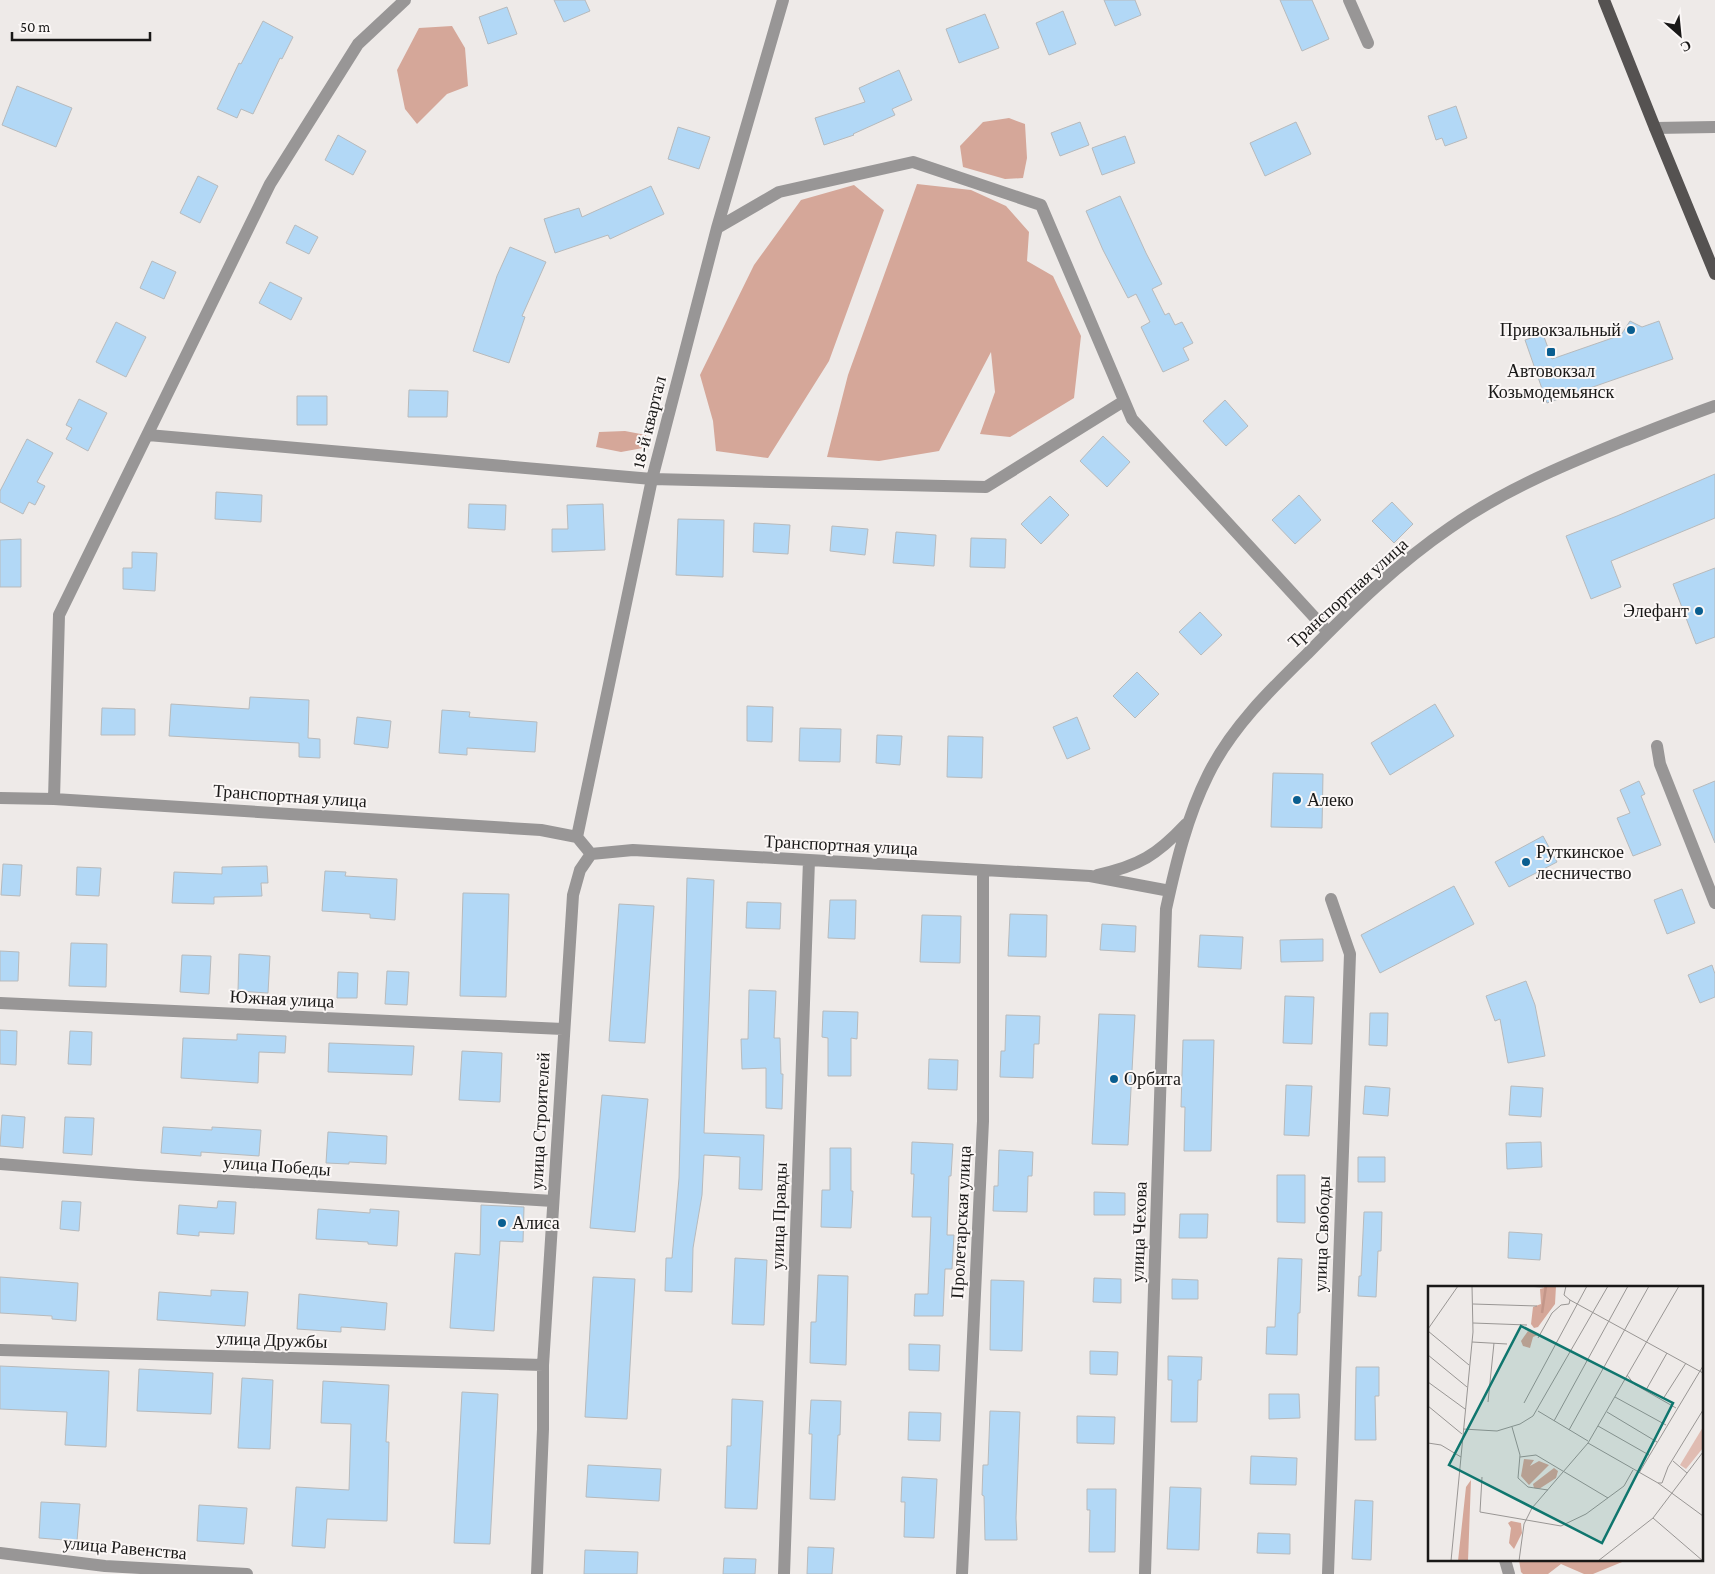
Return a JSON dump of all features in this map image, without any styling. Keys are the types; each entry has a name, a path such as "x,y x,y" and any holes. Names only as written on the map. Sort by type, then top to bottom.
{"main road":[{"path":"1604,0 1654,128 1715,274"}],"street":[{"path":"54,799 59,615 270,184 358,44 405,0"},
{"name":"18-й квартал","path":"577,837 652,479 717,228 783,0"},
{"path":"1349,0 1368,43"},
{"path":"1654,128 1715,127"},
{"path":"717,228 779,192 913,162 1041,205 1132,419 1328,632"},
{"path":"148,435 652,479 986,487 1124,401"},
{"name":"Транспортная улица","path":"1170,891 1187,824 1208,775 1239,725 1270,690 1385,578 1450,527 1491,501 1554,470 1715,406"},
{"path":"1657,746 1660,764 1715,903"},
{"name":"Транспортная улица","path":"0,798 54,799 541,830 577,837"},
{"path":"1090,876 1120,870 1145,860 1166,845 1187,824"},
{"path":"577,837 591,854"},
{"name":"Транспортная улица","path":"591,854 633,850 1090,876"},
{"name":"улица Строителей","path":"536,1574 543,1429 543,1365 573,895 580,870 591,854"},
{"name":"улица Правды","path":"784,1574 809,860"},
{"name":"Пролетарская улица","path":"962,1574 983,1121 983,871"},
{"path":"1090,876 1170,891"},
{"name":"улица Чехова","path":"1146,1574 1166,910 1170,891"},
{"name":"улица Свободы","path":"1328,1574 1350,954 1331,899"},
{"name":"Южная улица","path":"0,1003 563,1029"},
{"name":"улица Победы","path":"0,1164 553,1201"},
{"name":"улица Дружбы","path":"0,1350 543,1365"},
{"name":"улица Равенства","path":"0,1553 105,1570 247,1574"}],"shaded area":[{"path":"452,26 465,48 468,86 447,94 417,124 405,109 397,70 419,28"},
{"path":"1009,118 1025,124 1027,158 1023,178 1005,179 963,167 960,146 983,122"},
{"path":"917,184 971,190 1006,206 1029,232 1027,261 1053,276 1081,336 1074,398 1010,437 980,434 995,392 991,352 939,451 879,461 827,457 848,375"},
{"path":"854,185 884,210 829,361 768,458 716,451 713,421 700,375 754,265 801,200"},
{"path":"625,431 646,435 643,448 621,452 596,447 599,432"},
{"path":"1519,1562 1622,1562 1593,1574 1584,1574 1561,1564 1548,1574 1523,1574"}],"building":[{"path":"554,0 585,0 590,11 564,22"},
{"path":"1104,0 1135,0 1141,15 1115,26"},
{"path":"1280,0 1312,0 1329,39 1302,51"},
{"path":"507,7 517,34 488,44 479,17"},
{"path":"1063,11 1076,44 1049,55 1036,23"},
{"path":"985,14 999,48 959,63 946,29"},
{"path":"263,21 293,37 282,59 280,58 253,114 241,109 237,118 217,109 239,63 241,64"},
{"path":"899,70 912,100 892,109 895,115 854,135 824,145 815,118 865,102 859,88"},
{"path":"17,86 72,108 56,147 2,125"},
{"path":"1456,106 1467,138 1445,146 1442,138 1436,140 1428,116"},
{"path":"1080,122 1089,145 1060,156 1051,133"},
{"path":"1296,122 1311,154 1265,176 1250,143"},
{"path":"678,127 710,137 699,169 668,159"},
{"path":"338,135 366,151 353,175 325,160"},
{"path":"1125,136 1135,163 1102,175 1092,148"},
{"path":"198,176 218,186 200,223 180,213"},
{"path":"651,186 664,214 610,239 608,235 555,253 544,219 579,208 582,217"},
{"path":"1120,196 1162,284 1152,289 1165,315 1169,313 1175,325 1182,322 1193,343 1183,348 1189,360 1163,372 1141,327 1150,322 1136,294 1128,298 1103,250 1086,211"},
{"path":"295,225 318,237 309,254 286,243"},
{"path":"510,247 546,262 522,316 525,317 509,363 473,351 497,276"},
{"path":"152,261 176,272 164,299 140,288"},
{"path":"270,282 302,298 291,320 259,303"},
{"path":"1630,321 1642,327 1659,321 1673,359 1547,403 1525,340 1543,334 1552,359 1621,335"},
{"path":"116,322 146,337 126,377 96,362"},
{"path":"409,390 448,391 447,417 408,417"},
{"path":"297,396 327,396 327,425 297,425"},
{"path":"79,399 107,413 88,451 66,439 72,428 66,425"},
{"path":"1225,400 1248,426 1226,446 1203,421"},
{"path":"1103,436 1130,462 1107,487 1080,461"},
{"path":"27,439 53,453 37,482 45,486 35,505 29,502 23,514 0,502 0,491"},
{"path":"1715,474 1715,518 1611,561 1621,587 1591,599 1566,536"},
{"path":"216,492 262,495 261,522 215,519"},
{"path":"1299,495 1321,520 1295,544 1272,520"},
{"path":"1050,496 1069,515 1041,544 1021,524"},
{"path":"1392,502 1413,524 1394,543 1372,521"},
{"path":"469,504 506,505 505,530 468,528"},
{"path":"603,504 605,550 552,552 552,529 568,529 567,505"},
{"path":"678,519 724,520 723,577 676,575"},
{"path":"754,523 790,525 788,554 753,552"},
{"path":"832,526 868,529 865,555 830,551"},
{"path":"896,532 936,535 934,566 893,563"},
{"path":"971,538 1006,539 1005,568 970,567"},
{"path":"21,539 21,587 0,587 0,540"},
{"path":"132,552 157,553 155,591 123,589 123,568 132,568"},
{"name":"Элефант","path":"1715,568 1715,637 1696,644 1673,584"},
{"path":"1200,612 1222,635 1201,655 1179,632"},
{"path":"1137,672 1159,694 1135,718 1113,696"},
{"path":"250,697 309,700 308,738 320,739 320,758 299,757 299,743 169,736 171,704 249,709"},
{"path":"1435,704 1454,736 1390,775 1371,743"},
{"path":"747,706 773,707 772,742 747,741"},
{"path":"102,708 135,709 135,735 101,735"},
{"path":"442,710 470,712 469,717 537,722 535,752 467,748 467,755 439,753"},
{"path":"357,717 391,721 388,748 354,744"},
{"path":"1077,717 1090,749 1067,759 1053,727"},
{"path":"800,728 841,729 840,762 799,761"},
{"path":"877,735 902,736 900,765 876,763"},
{"path":"948,736 983,737 982,778 947,777"},
{"name":"Алеко","path":"1273,773 1323,774 1322,828 1271,827"},
{"path":"1639,781 1645,794 1641,796 1661,845 1633,856 1617,818 1630,813 1620,790"},
{"path":"1715,781 1715,843 1693,790"},
{"name":"Руткинское лесничество","path":"1543,836 1557,862 1509,887 1495,862"},
{"path":"3,864 22,865 20,896 1,895"},
{"path":"267,866 268,883 261,883 262,896 214,897 214,904 172,903 174,872 222,874 222,867"},
{"path":"77,867 101,868 99,896 76,895"},
{"path":"325,871 346,872 345,876 397,879 395,920 370,918 370,914 322,911"},
{"path":"687,878 714,880 704,1133 764,1135 762,1190 739,1189 740,1157 704,1155 702,1195 693,1248 692,1292 665,1291 666,1258 672,1258 679,1178"},
{"path":"1454,886 1474,924 1380,973 1361,935"},
{"path":"1682,889 1695,923 1667,934 1654,900"},
{"path":"463,893 509,894 506,997 460,996"},
{"path":"830,900 856,900 855,939 828,938"},
{"path":"747,902 781,903 780,929 746,928"},
{"path":"619,904 654,906 645,1043 609,1041"},
{"path":"1010,914 1047,915 1046,957 1008,956"},
{"path":"922,915 961,916 960,963 920,962"},
{"path":"1102,924 1136,926 1135,952 1100,950"},
{"path":"1200,935 1243,937 1241,969 1198,967"},
{"path":"1323,939 1323,961 1281,962 1280,940"},
{"path":"71,943 107,944 106,987 69,986"},
{"path":"0,951 19,952 18,981 0,981"},
{"path":"239,954 270,956 268,993 238,991"},
{"path":"182,955 211,956 209,994 180,992"},
{"path":"1712,965 1715,974 1715,997 1700,1003 1688,975"},
{"path":"387,971 409,972 407,1005 385,1004"},
{"path":"338,972 358,973 357,998 337,998"},
{"path":"1526,981 1535,1005 1545,1056 1508,1063 1500,1019 1495,1021 1486,996"},
{"path":"749,990 776,991 774,1038 780,1038 781,1074 783,1074 782,1109 766,1108 766,1068 742,1069 741,1039 748,1039"},
{"path":"1285,996 1314,997 1312,1044 1283,1043"},
{"path":"823,1011 858,1012 857,1039 851,1038 851,1076 828,1076 828,1038 822,1037"},
{"path":"1370,1013 1388,1013 1387,1046 1369,1045"},
{"name":"Орбита","path":"1099,1014 1135,1015 1128,1145 1092,1144"},
{"path":"1006,1015 1040,1016 1039,1044 1034,1044 1033,1078 1000,1077 1001,1051 1005,1051"},
{"path":"0,1030 17,1031 16,1065 0,1064"},
{"path":"70,1031 92,1032 91,1065 68,1064"},
{"path":"237,1034 286,1036 285,1053 259,1052 258,1083 181,1078 183,1038 237,1040"},
{"path":"1183,1040 1214,1040 1211,1151 1184,1151 1185,1107 1181,1107"},
{"path":"329,1043 414,1046 412,1075 328,1072"},
{"path":"462,1051 502,1053 500,1102 459,1100"},
{"path":"929,1059 958,1060 957,1090 928,1089"},
{"path":"1286,1085 1312,1086 1309,1136 1284,1135"},
{"path":"1365,1086 1390,1088 1388,1116 1363,1114"},
{"path":"1511,1086 1543,1088 1541,1117 1509,1115"},
{"path":"602,1095 648,1099 635,1232 590,1228"},
{"path":"2,1115 25,1117 23,1148 0,1146"},
{"path":"65,1117 94,1118 92,1155 63,1153"},
{"path":"163,1127 261,1130 259,1156 201,1152 201,1156 161,1153"},
{"path":"328,1132 387,1136 386,1164 326,1163"},
{"path":"912,1142 953,1144 951,1176 949,1176 947,1235 954,1235 952,1269 945,1269 943,1316 914,1316 915,1294 928,1294 931,1217 912,1217 914,1174 911,1174"},
{"path":"1541,1142 1542,1167 1507,1169 1506,1143"},
{"path":"830,1148 851,1148 851,1191 853,1191 851,1228 821,1227 822,1190 830,1190"},
{"path":"999,1150 1033,1152 1032,1176 1028,1176 1027,1212 993,1211 994,1186 998,1186"},
{"path":"1358,1157 1385,1157 1385,1182 1358,1182"},
{"path":"1277,1175 1305,1175 1305,1223 1277,1222"},
{"path":"1094,1192 1125,1193 1125,1215 1094,1215"},
{"path":"62,1201 81,1202 79,1231 60,1229"},
{"path":"218,1201 236,1202 234,1234 199,1232 199,1236 177,1234 179,1205 217,1208"},
{"path":"481,1205 524,1207 523,1242 500,1241 494,1331 450,1328 455,1253 480,1255"},
{"path":"318,1209 370,1213 370,1209 399,1211 397,1246 316,1239"},
{"path":"1364,1212 1382,1212 1381,1251 1378,1251 1376,1297 1358,1296 1359,1276 1361,1276"},
{"path":"1180,1214 1208,1214 1207,1238 1179,1238"},
{"path":"1509,1232 1542,1234 1540,1260 1508,1258"},
{"path":"735,1258 767,1260 764,1325 732,1324"},
{"path":"1278,1258 1302,1259 1297,1355 1266,1354 1267,1327 1275,1327"},
{"path":"818,1275 848,1276 846,1365 810,1363 811,1322 816,1322"},
{"path":"0,1277 78,1283 76,1321 52,1319 52,1316 0,1313"},
{"path":"593,1277 635,1279 627,1419 585,1417"},
{"path":"1094,1278 1121,1279 1121,1303 1093,1302"},
{"path":"1172,1279 1198,1280 1198,1299 1172,1299"},
{"path":"991,1280 1024,1281 1022,1351 990,1350"},
{"path":"211,1290 248,1292 245,1326 157,1320 159,1292 211,1296"},
{"path":"299,1294 387,1303 385,1330 341,1327 341,1332 297,1329"},
{"path":"909,1344 940,1345 939,1371 909,1370"},
{"path":"1090,1351 1118,1352 1117,1375 1090,1374"},
{"path":"1168,1356 1202,1357 1201,1380 1198,1380 1197,1422 1171,1422 1172,1380 1168,1380"},
{"path":"0,1366 109,1371 106,1447 65,1445 67,1412 0,1409"},
{"path":"1356,1367 1379,1367 1379,1396 1375,1396 1376,1440 1355,1440"},
{"path":"139,1369 213,1373 211,1414 137,1411"},
{"path":"242,1378 273,1380 270,1449 238,1448"},
{"path":"323,1381 389,1385 386,1442 389,1442 387,1521 327,1519 325,1548 292,1546 296,1487 349,1490 351,1424 321,1423"},
{"path":"462,1392 498,1394 490,1544 454,1543"},
{"path":"1269,1394 1299,1394 1300,1418 1269,1419"},
{"path":"732,1399 763,1401 757,1509 725,1508 727,1446 731,1446"},
{"path":"811,1400 841,1401 835,1500 810,1499 812,1434 809,1434"},
{"path":"990,1411 1020,1412 1016,1518 1017,1540 985,1540 984,1496 982,1495 983,1465 988,1465"},
{"path":"909,1412 941,1413 940,1441 908,1440"},
{"path":"1077,1416 1115,1417 1114,1444 1077,1443"},
{"path":"1251,1456 1297,1458 1296,1485 1250,1484"},
{"path":"588,1465 661,1469 659,1501 586,1497"},
{"path":"902,1477 937,1479 934,1538 904,1537 905,1502 901,1502"},
{"path":"1170,1487 1201,1488 1199,1550 1167,1549"},
{"path":"1087,1489 1116,1489 1115,1552 1089,1552 1090,1510 1087,1510"},
{"path":"1355,1500 1373,1501 1371,1560 1352,1559"},
{"path":"41,1502 80,1504 77,1541 39,1538"},
{"path":"199,1505 247,1508 244,1544 197,1541"},
{"path":"1258,1533 1290,1534 1290,1554 1257,1553"},
{"path":"808,1547 834,1548 832,1574 807,1574"},
{"path":"585,1550 638,1552 637,1574 584,1574"},
{"path":"724,1558 756,1559 755,1574 723,1574"}],"place":[{"name":"Привокзальный","path":"1631,330"},
{"name":"Автовокзал Козьмодемьянск","path":"1551,352"},
{"name":"Элефант","path":"1699,611"},
{"name":"Алеко","path":"1297,800"},
{"name":"Руткинское лесничество","path":"1526,862"},
{"name":"Орбита","path":"1114,1079"},
{"name":"Алиса","path":"502,1223"}]}
